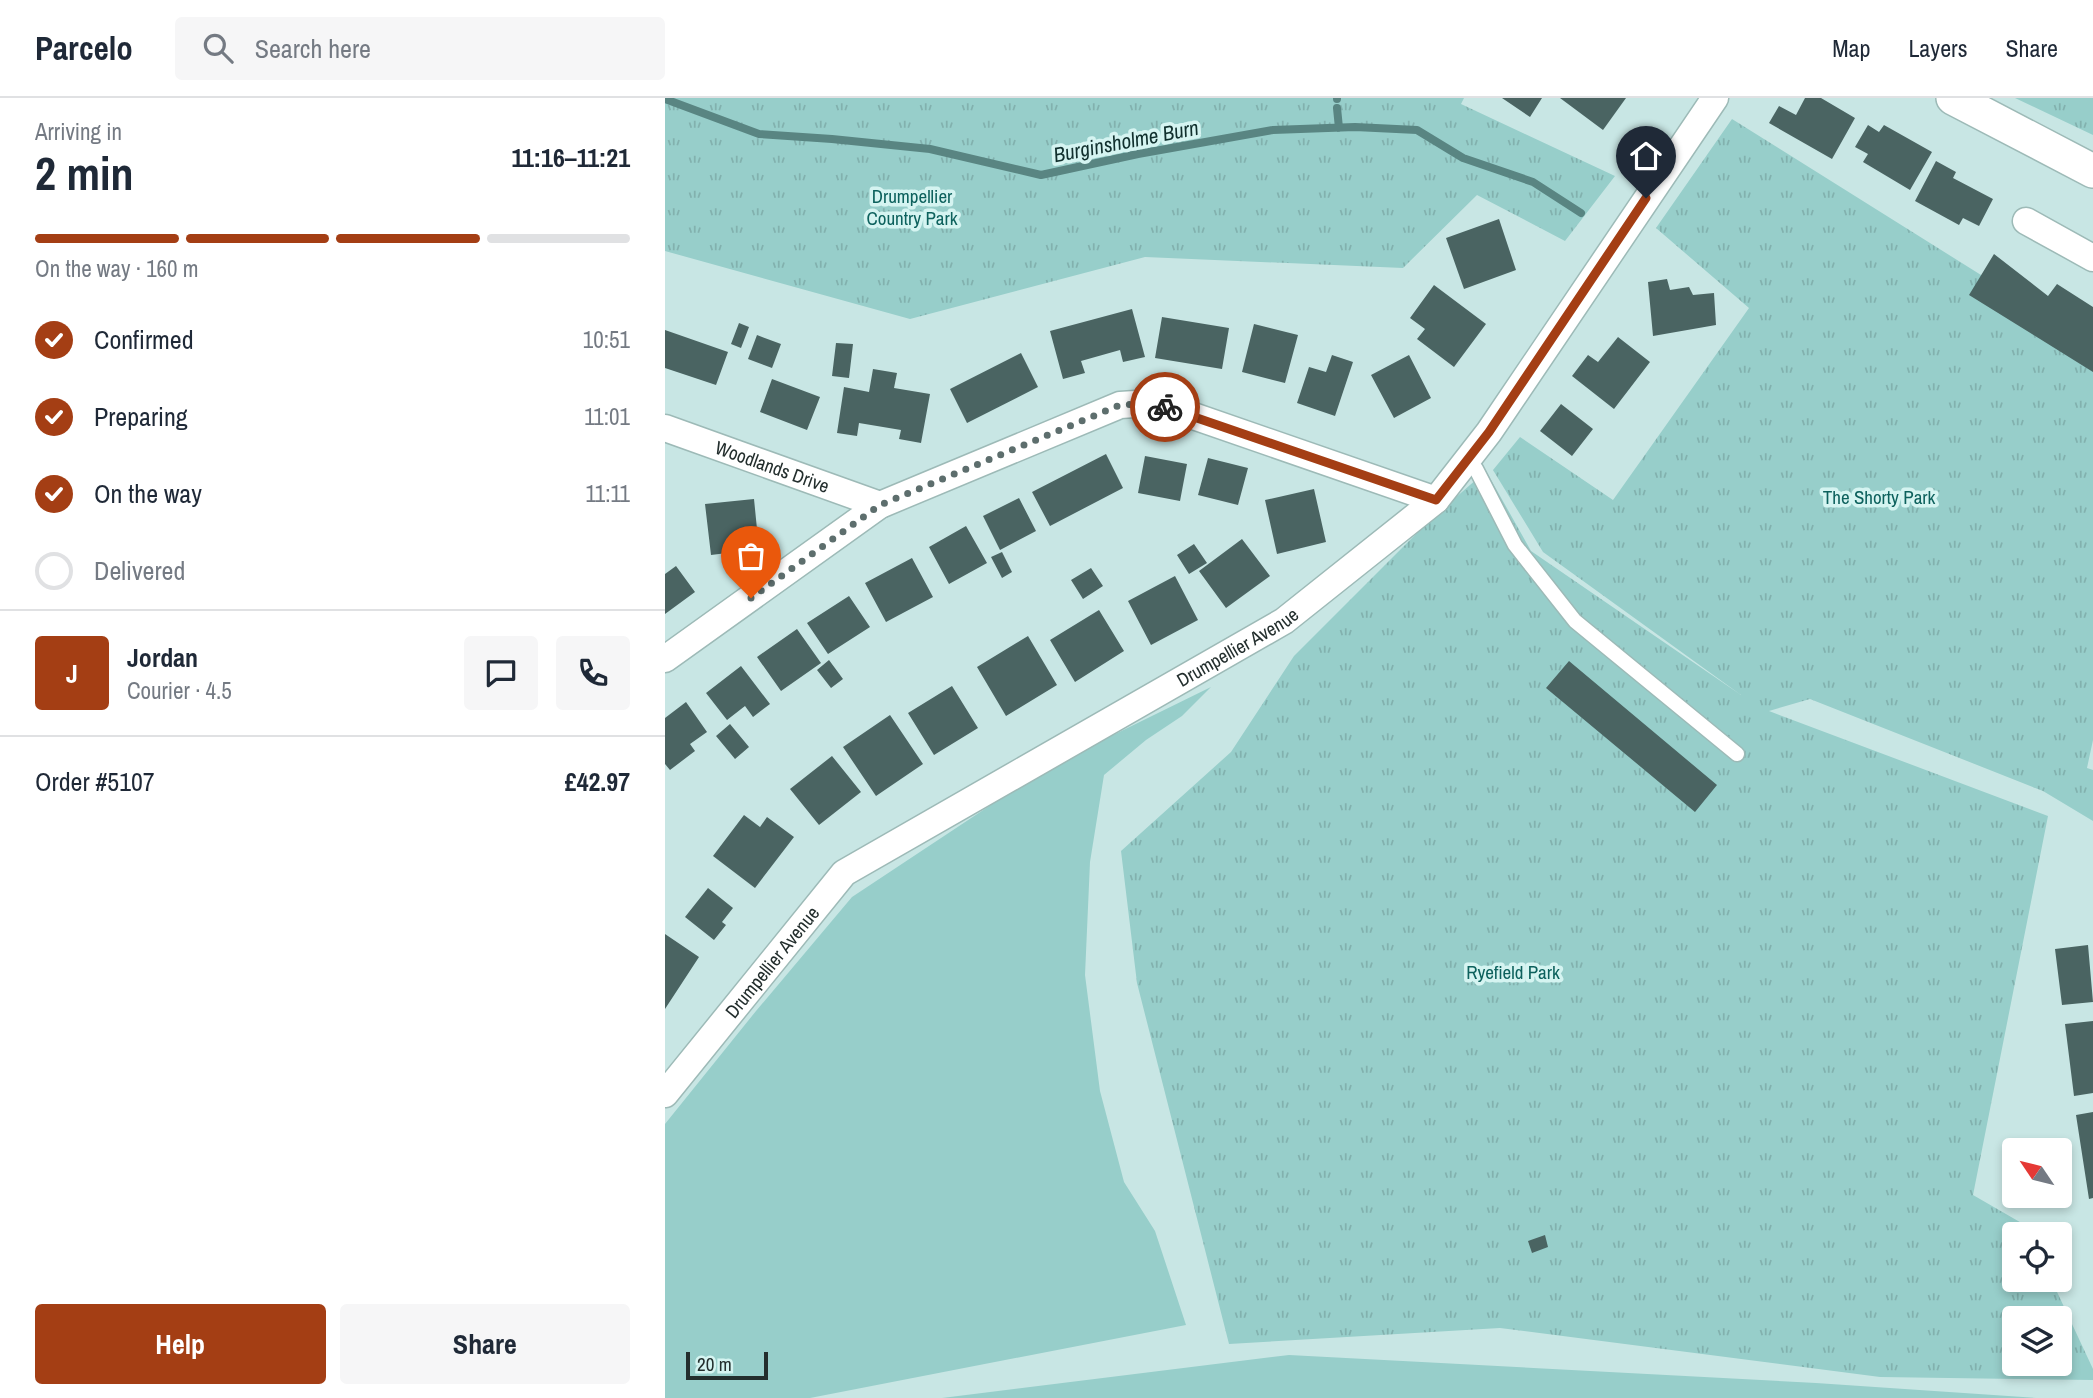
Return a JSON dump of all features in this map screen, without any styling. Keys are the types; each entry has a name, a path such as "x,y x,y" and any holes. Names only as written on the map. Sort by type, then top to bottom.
{"street":[{"name":"Drumpellier Avenue","path":"665,1094 844,873 1284,621 1436,500 1489,432 1715,98"},
{"path":"1953,98 2093,171"},
{"path":"2026,221 2093,258"},
{"path":"665,659 880,505 1120,405 1151,403 1436,500"},
{"name":"Woodlands Drive","path":"665,428 880,505"}],"lane":[{"path":"1465,461 1476,469 1515,545 1575,621 1737,754"}],"green space":[{"name":"Drumpellier Country Park","path":"665,98 1464,98 1461,104 1615,176 1565,241 1477,195 1403,268 1145,257 910,319 665,251"},
{"path":"2015,98 2093,98 2093,135"},
{"name":"Ryefield Park","path":"1732,119 1997,285 2093,333 2093,740 2087,768 2093,770 2093,821 2043,791 1810,699 1769,711 2048,816 1973,1195 2020,1222 2002,1222 2002,1292 2057,1292 2064,1306 2002,1306 2002,1376 2072,1376 2072,1324 2093,1369 2093,1380 1880,1377 1500,1328 1229,1344 1137,983 1121,851 1231,752 1294,656 1430,520 1486,471 1531,551 1741,695 1543,552 1493,470 1520,437 1613,500 1749,308 1656,228"},
{"path":"1211,687 1182,716 1146,740 1104,775 1090,862 1085,975 1100,1091 1124,1182 1155,1231 1186,1325 810,1398 665,1398 665,1124 852,897 1048,767"},
{"path":"1289,1355 1816,1383 2036,1398 942,1398"}],"building":[{"path":"1502,98 1542,98 1530,117"},
{"path":"1560,98 1626,98 1603,130"},
{"path":"1805,98 1821,98 1855,118 1832,159 1769,123 1779,106 1796,115"},
{"path":"1868,125 1879,132 1884,125 1932,152 1910,190 1863,162 1868,154 1855,147"},
{"path":"1936,161 1956,172 1953,178 1993,199 1979,226 1963,218 1959,225 1915,201"},
{"path":"1499,219 1516,270 1464,289 1446,238"},
{"path":"1994,254 2048,296 2057,284 2093,307 2093,372 1969,295"},
{"path":"1667,279 1670,290 1689,287 1693,295 1714,293 1716,325 1653,336 1648,282"},
{"path":"1434,285 1486,324 1454,367 1417,339 1425,329 1410,318"},
{"path":"1132,309 1145,357 1123,362 1120,350 1081,361 1085,373 1063,379 1050,331"},
{"path":"1162,317 1229,328 1222,369 1155,358"},
{"path":"739,323 749,327 741,348 731,344"},
{"path":"1254,324 1298,335 1285,383 1242,372"},
{"path":"665,330 728,352 716,385 665,368"},
{"path":"757,335 781,344 772,368 748,359"},
{"path":"1618,337 1650,362 1614,409 1572,376 1588,355 1598,362"},
{"path":"836,343 853,344 849,378 832,376"},
{"path":"1021,353 1038,387 967,423 950,389"},
{"path":"1332,355 1353,362 1335,416 1297,403 1309,367 1326,372"},
{"path":"1409,355 1431,398 1394,418 1371,375"},
{"path":"873,369 897,373 894,388 930,394 921,443 899,439 901,430 859,423 857,436 837,433 844,387 869,392"},
{"path":"772,379 820,397 807,430 760,412"},
{"path":"1561,404 1593,429 1572,456 1540,431"},
{"path":"1106,454 1123,488 1050,526 1032,492"},
{"path":"1145,456 1187,464 1180,501 1138,493"},
{"path":"1208,458 1248,468 1238,505 1198,495"},
{"path":"1314,489 1326,542 1277,554 1265,500"},
{"path":"1019,498 1036,531 1000,550 983,516"},
{"path":"754,499 759,549 711,555 705,504"},
{"path":"966,526 987,563 949,584 929,547"},
{"path":"1242,539 1270,576 1226,608 1199,571"},
{"path":"1194,544 1207,563 1189,574 1177,555"},
{"path":"1002,552 1012,572 1002,578 991,557"},
{"path":"912,558 933,597 886,622 865,583"},
{"path":"676,566 695,592 665,614 665,574"},
{"path":"1091,568 1103,586 1083,599 1071,580"},
{"path":"1175,576 1198,620 1151,645 1128,601"},
{"path":"849,596 870,627 828,654 807,623"},
{"path":"1099,610 1124,651 1075,682 1050,640"},
{"path":"797,629 821,663 781,691 757,657"},
{"path":"1028,636 1057,685 1006,716 977,667"},
{"path":"829,660 843,679 831,688 817,670"},
{"path":"1569,661 1717,785 1695,812 1546,688"},
{"path":"741,666 770,704 753,717 745,706 727,720 706,693"},
{"path":"952,686 978,728 934,755 908,713"},
{"path":"686,702 707,732 690,744 695,751 670,770 665,764 665,718"},
{"path":"890,715 923,764 876,796 843,747"},
{"path":"730,724 749,747 735,759 716,736"},
{"path":"832,756 861,792 819,825 790,789"},
{"path":"744,815 760,827 767,817 794,837 755,888 713,856"},
{"path":"708,888 733,908 722,922 726,925 714,940 685,917"},
{"path":"665,934 699,957 665,1009"},
{"path":"2088,945 2093,1002 2062,1005 2055,949"},
{"path":"2093,1021 2093,1093 2074,1096 2065,1024"},
{"path":"2093,1112 2093,1198 2089,1199 2076,1115"},
{"path":"1545,1235 1548,1247 1532,1253 1528,1241"}],"waterway":[{"name":"Burginsholme Burn","path":"665,99 759,134 930,149 1041,175 1138,154 1273,130 1355,127 1417,130 1463,158 1533,182 1581,213"},
{"path":"1337,108 1339,128"}],"way so far":[{"path":"751,598 880,505 1120,405 1151,403 1165,407"}],"route":[{"path":"1165,407 1436,500 1489,432 1646,198"}],"park label":[{"name":"The Shorty Park","path":"1879,497"}]}
